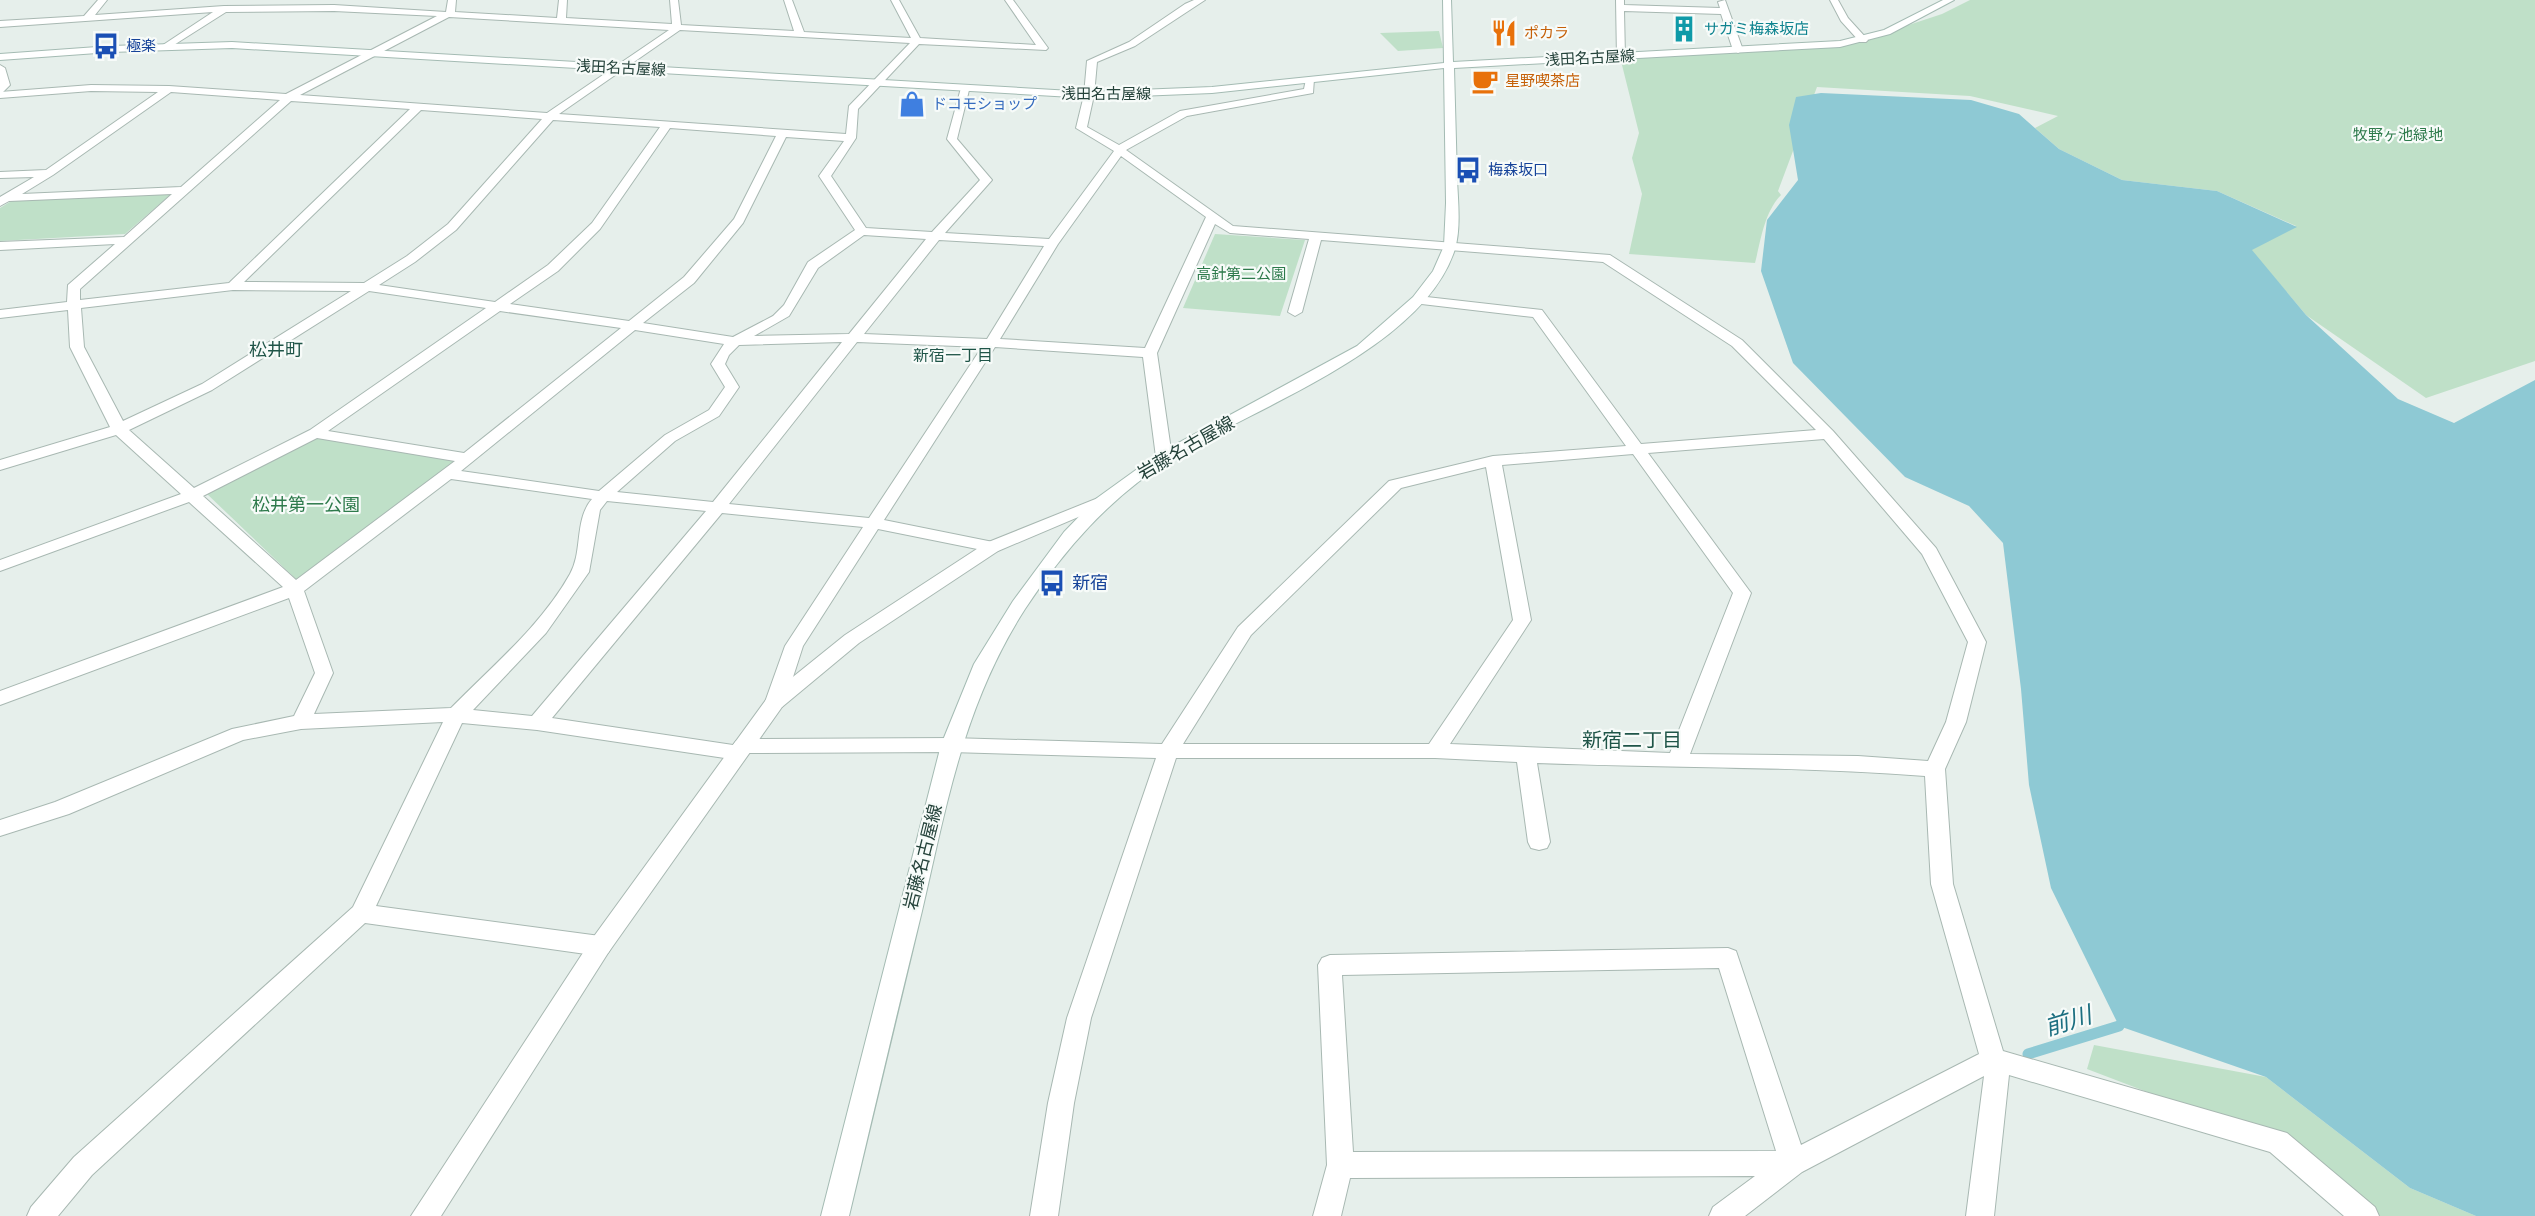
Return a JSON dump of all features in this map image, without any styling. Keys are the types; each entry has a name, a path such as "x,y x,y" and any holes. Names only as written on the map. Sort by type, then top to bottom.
{"street":[{"path":"87,18 103,0"},
{"path":"561,20 563,0"},
{"path":"674,0 677,28"},
{"path":"788,0 800,34"},
{"path":"895,0 917,41"},
{"path":"0,24 227,4 337,4 451,7 561,20 1044,48 1010,0"},
{"path":"1201,0 1150,29 1132,44 1092,61 1089,95 1081,128 1121,151 1230,229 1606,258 1737,342 1828,434 1930,552 1977,642 1956,722 1935,769 1942,884 1997,1074 1980,1216"},
{"name":"岩藤名古屋線","path":"835,1216 951,745 983,664 1019,605 1070,536 1103,501 1164,457 1362,349 1418,300 1439,272 1450,246 1452,203 1447,0"},
{"path":"1722,0 1738,50"},
{"path":"1834,0 1844,19 1863,40"},
{"name":"浅田名古屋線","path":"0,57 232,45 1089,95 1212,90 1449,65 1831,45 1863,40 1887,32 1950,0"},
{"path":"166,47 227,4"},
{"path":"1620,57 1620,4 1726,11"},
{"path":"301,722 324,672 295,589 119,429 77,347 73,288 289,97 451,7"},
{"path":"0,465 119,429 207,387 411,259 452,227 551,115 677,28"},
{"path":"862,231 825,176 851,138 853,108 880,83 917,41"},
{"path":"0,68 5,85 0,94"},
{"path":"775,702 794,646 991,343 1052,243 1125,144 1184,113 1310,91 1310,81"},
{"path":"0,94 91,88 168,89 851,138"},
{"path":"537,723 718,507 934,236 986,180 952,139 966,88"},
{"path":"3,200 49,173 168,89"},
{"path":"233,286 419,106"},
{"path":"0,566 193,495 315,433 553,268 596,226 669,124"},
{"path":"0,698 295,589 448,474 689,280 739,220 783,132"},
{"path":"0,174 49,173"},
{"path":"3,200 186,190"},
{"path":"1164,457 1150,353 1212,216"},
{"path":"41,1216 83,1166 360,913 456,715 540,629 580,572 592,509 603,496 670,438 714,413 732,387 718,364 722,352 735,341 776,320 790,309 814,264 862,231 1052,243"},
{"path":"1295,312 1316,236"},
{"path":"0,246 129,240"},
{"path":"0,314 233,286 367,287 735,341 855,338 991,343 1150,353"},
{"path":"1418,300 1537,313 1638,447 1742,593 1677,761"},
{"path":"315,433 466,458"},
{"path":"1044,1216 1061,1103 1079,1018 1168,751 1244,631 1395,484 1493,461 1638,447 1828,434"},
{"path":"1435,751 1522,620 1493,461"},
{"path":"448,474 603,496 872,523 992,547"},
{"path":"425,1216 600,946 775,702 852,639 992,547 1103,501"},
{"path":"0,828 62,808 239,734 301,722 456,715 537,723 740,750 951,745 1168,751 1435,751 1677,761 1858,763 1935,769"},
{"path":"1526,755 1539,842"},
{"path":"360,913 600,946"},
{"path":"1327,1216 1340,1165 1330,965 1728,958 1793,1163"},
{"path":"1723,1216 1793,1163 1993,1059 2278,1142 2365,1216"},
{"path":"1340,1165 1793,1163"}],"green space":[{"name":"牧野ヶ池緑地","path":"1970,0 2535,0 2535,361 2426,398 2306,315 2251,250 2296,226 2217,191 2122,180 2059,149 2035,128 2058,116 1970,96 1817,87 1778,191 1781,195 1767,218 1755,263 1629,254 1642,194 1632,158 1639,133 1620,57 1863,40 1942,14"},
{"path":"1439,31 1443,48 1398,51 1380,33"},
{"path":"170,195 125,234 0,241 0,208 13,200"},
{"name":"高針第二公園","path":"1215,234 1305,240 1280,316 1183,308"},
{"name":"松井第一公園","path":"321,433 466,458 298,581 206,493"},
{"path":"2094,1045 2266,1077 2410,1188 2476,1216 2365,1216 2278,1142 2087,1069"}],"water":[{"path":"1821,93 1971,100 2019,114 2059,149 2122,180 2217,191 2297,227 2252,250 2306,315 2398,399 2454,423 2535,380 2535,1216 2476,1216 2410,1188 2266,1077 2119,1026 2051,888 2029,785 2021,689 2003,543 1969,506 1905,477 1793,363 1761,271 1767,220 1798,180 1789,125 1796,97"}],"waterway":[{"name":"前川","path":"2028,1054 2119,1026"}],"place":[{"name":"サガミ梅森坂店","path":"1684,29"},
{"name":"ポカラ","path":"1504,33"},
{"name":"極楽","path":"106,46"},
{"name":"星野喫茶店","path":"1485,81"},
{"name":"ドコモショップ","path":"912,104"},
{"name":"梅森坂口","path":"1468,170"},
{"name":"新宿","path":"1052,583"}],"district":[{"name":"松井町","path":"276,350"},
{"name":"新宿一丁目","path":"953,355"},
{"name":"新宿二丁目","path":"1632,740"}]}
